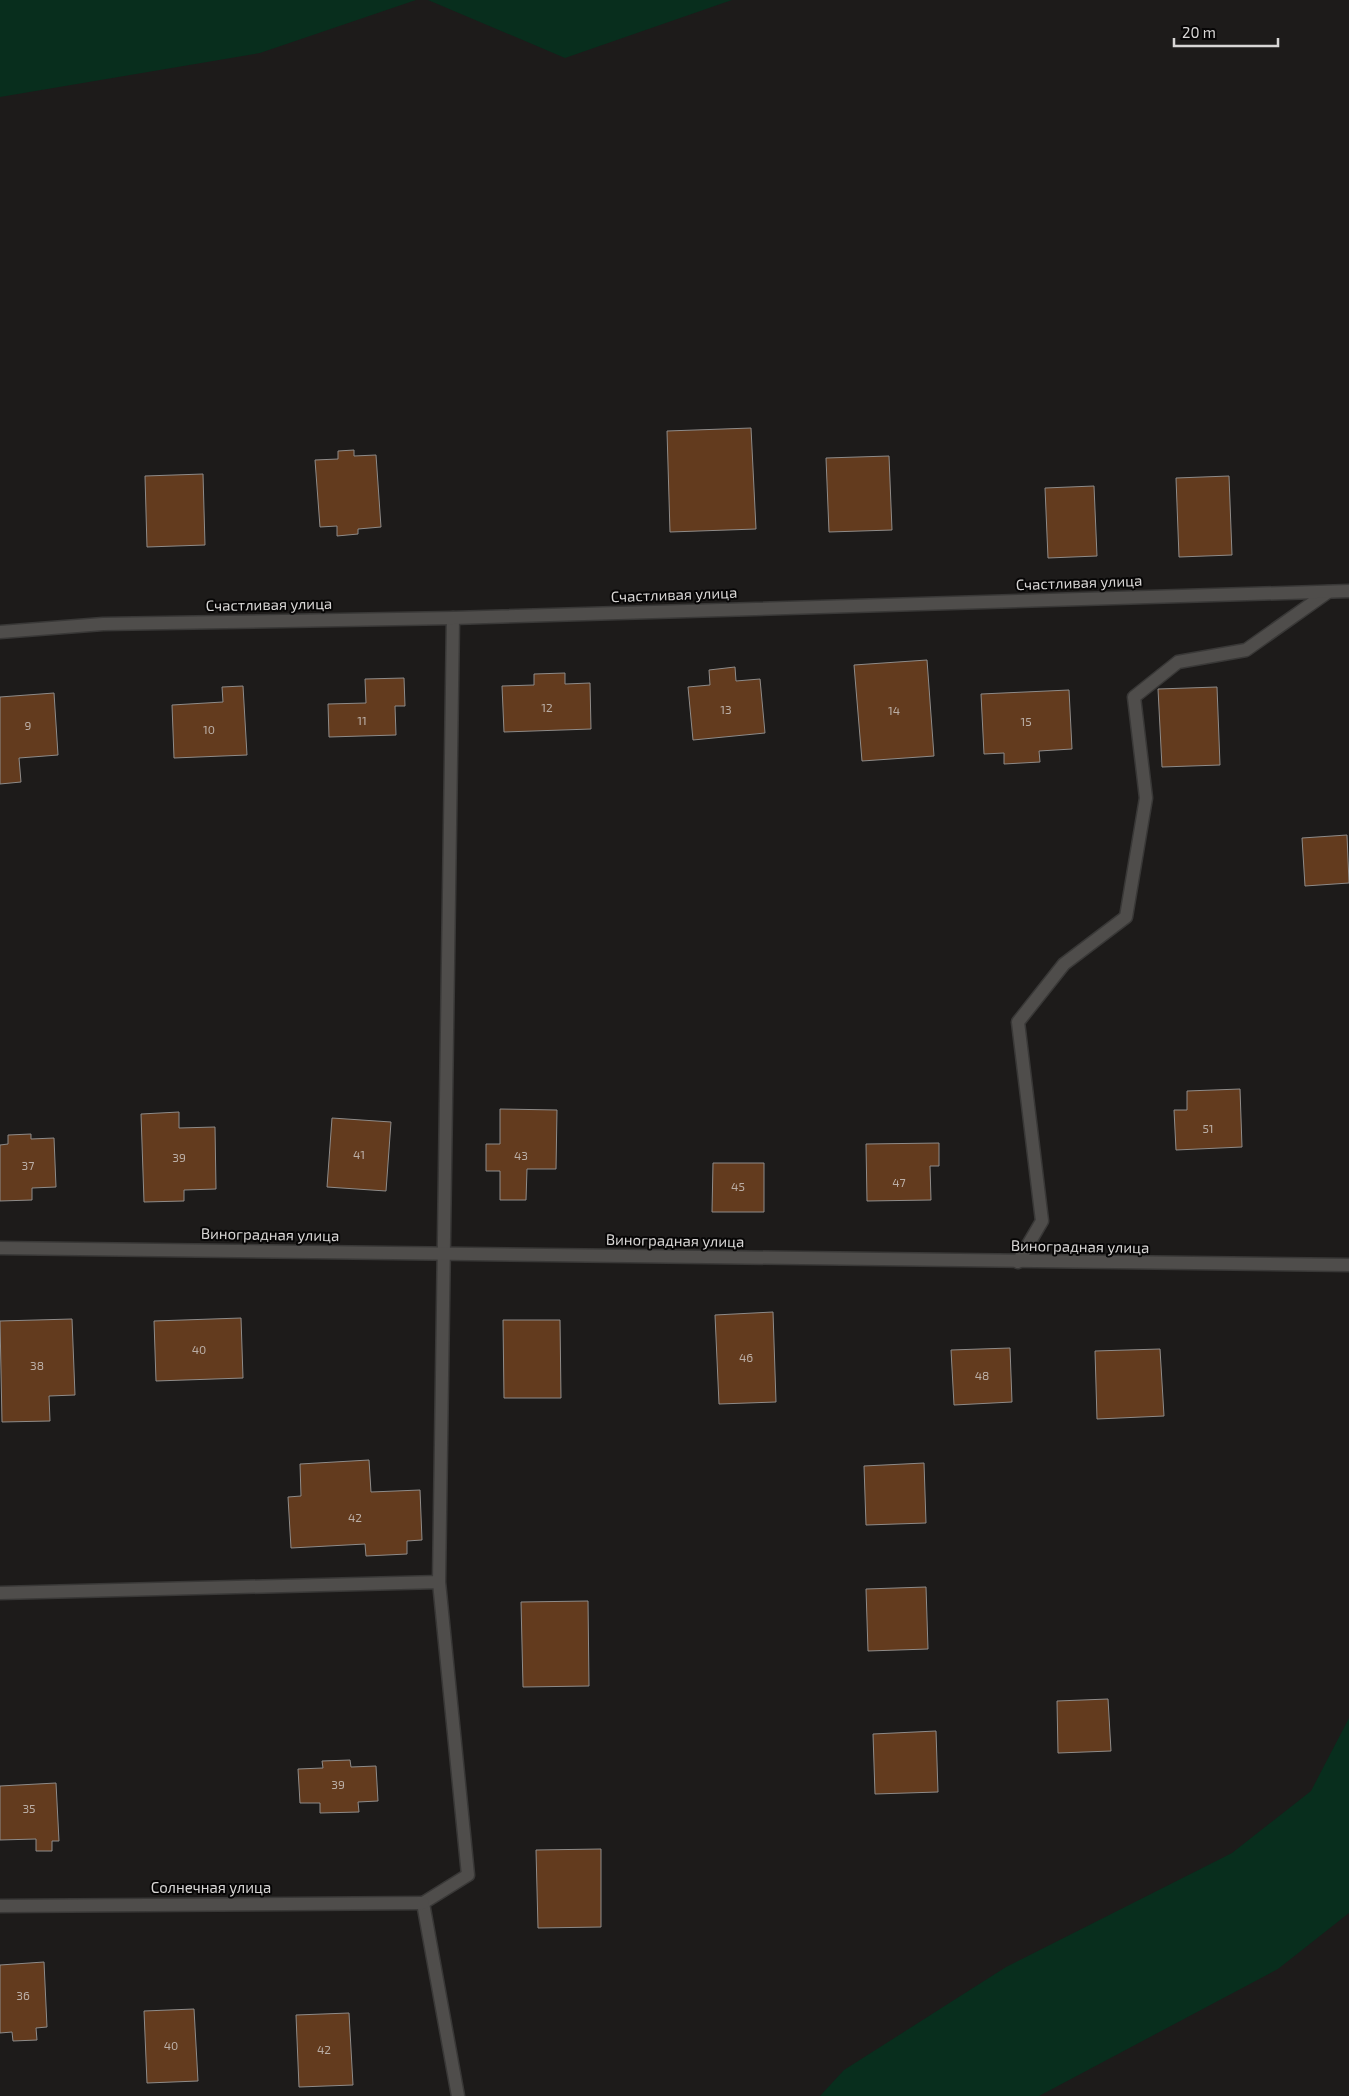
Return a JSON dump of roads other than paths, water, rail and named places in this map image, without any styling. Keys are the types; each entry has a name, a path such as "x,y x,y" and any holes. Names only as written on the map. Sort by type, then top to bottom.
{"street":[{"name":"Счастливая улица","path":"0,632 103,624 453,618 1349,591"},
{"path":"1018,1262 1042,1221 1018,1022 1064,964 1126,917 1146,798 1134,697 1178,662 1246,650 1328,592"},
{"path":"453,618 439,1582 468,1875 423,1903 458,2096"},
{"name":"Виноградная улица","path":"0,1248 1349,1266"},
{"path":"0,1593 439,1582"},
{"name":"Солнечная улица","path":"0,1906 423,1903"}]}
